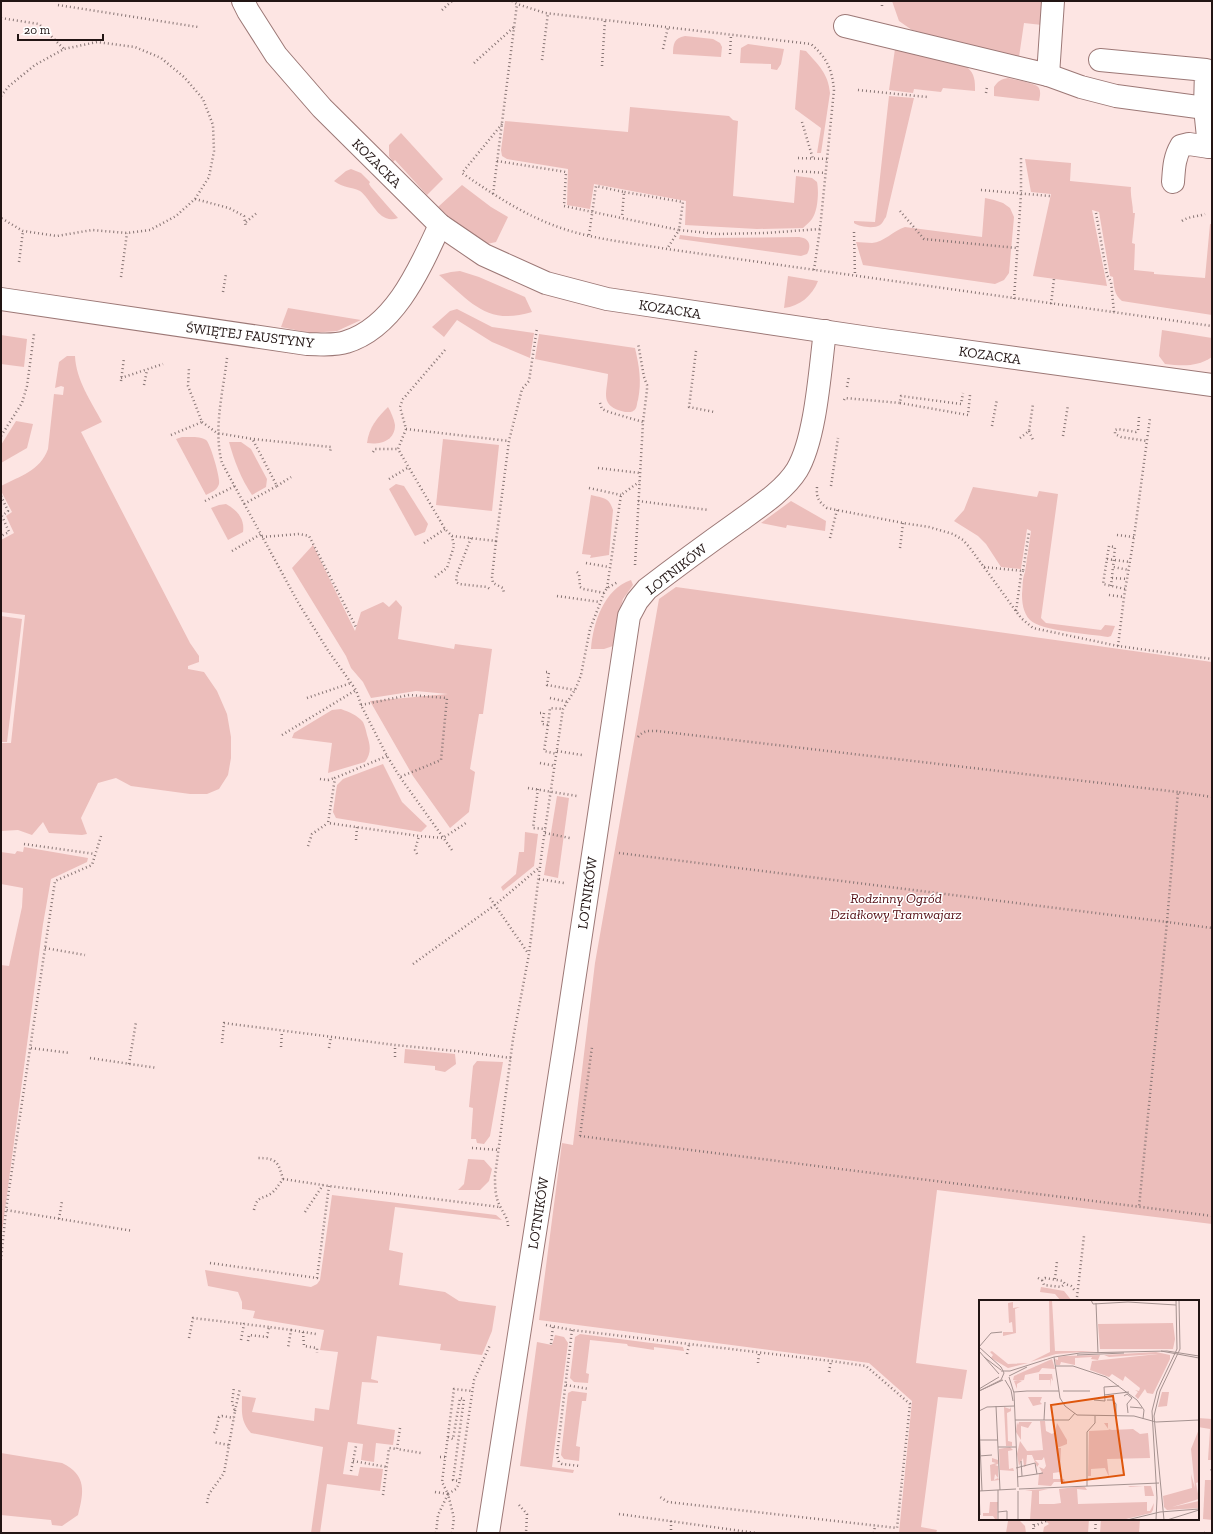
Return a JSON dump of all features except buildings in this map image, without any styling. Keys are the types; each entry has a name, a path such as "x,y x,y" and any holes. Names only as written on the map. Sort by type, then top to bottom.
{"street":[{"name":"KOZACKA","path":"243,1 276,54 322,108 440,225 484,255 546,282 607,299 1212,385"},
{"path":"1048,75 1053,1"},
{"path":"845,26 1048,75 1116,96 1205,108"},
{"path":"1100,60 1209,70 1205,108 1210,147 1189,144 1181,146 1174,163 1173,182"},
{"name":"ŚWIĘTEJ FAUSTYNY","path":"1,299 230,334 307,344 346,343 361,336 376,326 392,310 419,270 440,225"},
{"name":"LOTNIKÓW","path":"488,1533 629,616 637,601 647,589 763,503 790,480 797,469 809,437 820,378 825,331"}],"path":[{"path":"58,1 58,5 198,27"},
{"path":"442,10 452,1"},
{"path":"512,1 516,4 548,13 811,44 822,54 828,64 833,77 834,90 820,229 814,270"},
{"path":"493,194 516,4"},
{"path":"542,60 548,13"},
{"path":"1,18 39,24 64,49"},
{"path":"602,66 605,20"},
{"path":"474,63 514,27"},
{"path":"663,49 668,27"},
{"path":"730,54 731,35"},
{"path":"1,96 9,86 35,65 64,49 97,42 135,47 161,58 184,77 203,99 213,125 214,151 209,177 195,199 176,216 150,230 127,233 92,230 57,236 23,231 1,218"},
{"path":"858,90 927,97"},
{"path":"802,122 813,159"},
{"path":"502,124 462,173 493,194 534,217 564,229 667,249 1212,326"},
{"path":"1014,299 1021,194 1021,157"},
{"path":"798,158 827,159"},
{"path":"497,162 566,172 564,206 679,230 718,234 766,233 820,229"},
{"path":"794,171 826,174"},
{"path":"589,235 596,186 683,202 679,230 667,249"},
{"path":"980,190 1050,196"},
{"path":"622,217 624,192"},
{"path":"195,199 229,208 244,216 246,227"},
{"path":"900,211 924,239 1018,248"},
{"path":"246,222 258,212"},
{"path":"1096,214 1107,275 1111,282 1114,312"},
{"path":"1182,221 1187,218 1205,214"},
{"path":"19,262 23,231"},
{"path":"854,232 855,276"},
{"path":"121,277 127,233"},
{"path":"223,292 226,274"},
{"path":"1051,304 1054,279"},
{"path":"504,593 503,588 493,582 492,577 496,541 509,441 522,389 529,380 537,328"},
{"path":"1,436 22,403 27,386 34,334"},
{"path":"230,334 217,433 218,449 222,463 299,604 328,652 356,690 361,705 387,756 400,777 452,850"},
{"path":"635,568 639,482 647,385 638,343"},
{"path":"398,449 406,429 400,408 403,399 445,350"},
{"path":"696,351 688,407 714,412"},
{"path":"124,358 121,380 163,364"},
{"path":"189,368 188,386 202,422 217,433 253,439 331,447 330,452"},
{"path":"144,385 147,370"},
{"path":"900,403 901,396 961,404 963,394"},
{"path":"844,405 845,398 900,403 968,415 970,394"},
{"path":"992,426 997,399"},
{"path":"600,403 602,409 643,422"},
{"path":"1033,404 1029,431 1033,440"},
{"path":"1063,436 1068,405"},
{"path":"1139,417 1138,431 1118,429 1116,430 1115,434 1121,437 1147,440"},
{"path":"1118,646 1150,418"},
{"path":"171,435 202,422"},
{"path":"406,429 509,441"},
{"path":"1020,438 1029,431"},
{"path":"831,486 838,436"},
{"path":"253,439 277,486"},
{"path":"373,452 375,449 398,449"},
{"path":"398,449 445,529 452,536 454,546 447,568 435,577"},
{"path":"833,466 837,467"},
{"path":"389,478 409,467"},
{"path":"598,468 640,473"},
{"path":"244,504 291,477"},
{"path":"509,1230 508,1222 500,1207 495,1188 513,1039 529,954 563,709 575,690 581,675 590,629 607,588 621,495 639,482"},
{"path":"818,484 816,494 819,501 827,508 904,524 929,527 953,534 963,540 1020,618 1033,628 1118,646 1212,659"},
{"path":"205,501 234,486"},
{"path":"589,488 621,495"},
{"path":"1,496 8,511 2,515 9,532 1,536"},
{"path":"638,501 746,515"},
{"path":"830,538 836,510"},
{"path":"900,548 904,524"},
{"path":"424,542 445,529"},
{"path":"1016,611 1028,532"},
{"path":"232,551 262,536 298,534 309,536 356,627"},
{"path":"1117,535 1134,537"},
{"path":"452,536 496,541"},
{"path":"471,538 457,574 456,582 459,584 487,587 490,591"},
{"path":"1111,586 1115,547 1109,546 1103,584 1111,586 1125,589"},
{"path":"1107,559 1130,562"},
{"path":"586,563 609,567"},
{"path":"984,567 1023,571"},
{"path":"1113,567 1128,570"},
{"path":"1105,571 1112,572"},
{"path":"577,572 579,574 580,587 583,589 604,593"},
{"path":"607,588 625,578"},
{"path":"1112,578 1127,579"},
{"path":"1109,595 1124,597"},
{"path":"557,596 600,602"},
{"path":"546,672 549,672 547,685 575,690"},
{"path":"307,698 351,683"},
{"path":"282,735 356,690"},
{"path":"361,705 409,695 447,698 441,760 400,777"},
{"path":"550,698 568,702"},
{"path":"557,754 544,751 550,708 563,709"},
{"path":"540,713 544,714 542,724 548,725"},
{"path":"657,731 1212,797"},
{"path":"320,780 335,778 387,756"},
{"path":"540,763 555,766"},
{"path":"328,823 335,778"},
{"path":"528,788 551,791"},
{"path":"538,789 533,828 546,829"},
{"path":"1139,1207 1167,922 1178,792"},
{"path":"308,846 312,834 328,823 443,838 466,824"},
{"path":"356,840 357,827"},
{"path":"1,1260 6,1210 55,882 92,865 101,836"},
{"path":"417,854 415,850 419,836"},
{"path":"24,844 95,854"},
{"path":"619,853 1212,928"},
{"path":"413,964 495,905 541,867"},
{"path":"490,898 529,954"},
{"path":"45,948 85,955"},
{"path":"129,1064 136,1022"},
{"path":"222,1043 224,1023 511,1058"},
{"path":"280,1047 282,1031"},
{"path":"329,1048 330,1037"},
{"path":"395,1045 395,1057"},
{"path":"30,1048 70,1053"},
{"path":"90,1058 157,1068"},
{"path":"574,1136 1212,1216"},
{"path":"472,1148 499,1150"},
{"path":"256,1158 267,1158 274,1160 279,1165 283,1178"},
{"path":"283,1178 329,1186 500,1207"},
{"path":"254,1210 256,1202 261,1197 267,1196 274,1191 283,1178"},
{"path":"305,1212 323,1185"},
{"path":"210,1263 318,1278 329,1186"},
{"path":"59,1219 62,1201"},
{"path":"6,1210 133,1231"},
{"path":"1077,1299 1084,1236"},
{"path":"1055,1279 1057,1261"},
{"path":"1038,1278 1042,1280 1044,1285 1061,1287 1065,1284"},
{"path":"1042,1280 1045,1278 1063,1281 1065,1284 1076,1290 1077,1299"},
{"path":"190,1338 193,1318 316,1334"},
{"path":"241,1340 244,1324"},
{"path":"551,1344 551,1325 572,1330 866,1366 910,1404 897,1528 668,1502 660,1497"},
{"path":"248,1341 249,1335 267,1337 269,1327"},
{"path":"288,1348 290,1330"},
{"path":"572,1330 558,1458 559,1462 562,1464 580,1466"},
{"path":"303,1332 304,1346 317,1348 317,1353"},
{"path":"436,1533 438,1515 448,1494 456,1489 459,1481 474,1380 492,1340"},
{"path":"688,1354 689,1345"},
{"path":"758,1362 759,1353"},
{"path":"830,1372 831,1361"},
{"path":"566,1385 589,1389"},
{"path":"234,1387 232,1403 235,1411"},
{"path":"207,1503 209,1494 224,1473 240,1388"},
{"path":"452,1533 454,1518 448,1494 442,1482 454,1389 472,1391"},
{"path":"448,1437 453,1439 460,1398 464,1399 453,1480 459,1481"},
{"path":"214,1432 216,1430 219,1417 234,1418"},
{"path":"397,1449 400,1428"},
{"path":"212,1442 229,1445"},
{"path":"351,1471 356,1446"},
{"path":"383,1495 390,1448 421,1452"},
{"path":"440,1457 445,1457"},
{"path":"353,1461 387,1467"},
{"path":"435,1492 448,1494"},
{"path":"619,1514 729,1531 756,1533"},
{"path":"1033,1533 1034,1520"},
{"path":"1095,1533 1096,1520"},
{"path":"671,1521 671,1533"},
{"path":"1034,1526 1046,1521"},
{"path":"874,1533 875,1525"}],"green space":[{"path":"892,1 1043,1 1042,25 1024,23 1019,57 1040,60 1040,62 1033,63 912,30 899,21"},
{"path":"685,36 713,39 720,43 722,47 721,57 673,54 673,47 676,40"},
{"path":"748,44 784,49 781,64 777,70 771,69 771,64 740,63 741,48"},
{"path":"895,49 967,67 972,72 974,78 975,91 943,88 941,92 914,89 913,93 889,90"},
{"path":"800,50 806,51 819,66 825,75 829,86 830,93 821,153 817,153 821,128 795,109"},
{"path":"1008,78 1037,86 1040,91 1039,101 994,96 995,85 1003,79"},
{"path":"889,96 914,98 886,217 881,224 877,226 863,226 854,223 854,221 875,222"},
{"path":"630,107 729,116 733,120 738,121 733,196 794,203 796,176 812,178 817,182 818,201 812,219 803,228 757,229 685,225 686,201 594,184 590,209 567,205 568,169 507,159 502,156 501,150 505,121 628,132"},
{"path":"401,133 443,179 427,195 395,160 393,162 389,156 389,145"},
{"path":"1025,159 1071,163 1070,181 1131,187 1133,213 1135,213 1132,243 1135,244 1134,270 1154,272 1154,274 1205,278 1210,224 1212,224 1212,315 1122,301 1119,299 1114,287 1113,277 1110,276 1099,212 1092,210 1107,286 1033,276 1051,194 1031,192"},
{"path":"351,169 361,173 370,182 369,184 371,187 398,218 386,218 376,210 360,191 341,185 334,181 346,171"},
{"path":"462,185 491,207 508,217 496,242 487,244 462,227 438,207"},
{"path":"985,198 1003,203 1010,208 1014,217 1009,273 1004,280 995,284 863,265 856,242 876,242 885,239 896,231 905,227 982,237"},
{"path":"680,235 706,238 799,237 809,242 809,251 807,254 801,256 679,239"},
{"path":"460,271 479,277 525,297 532,312 516,316 503,316 491,314 481,309 439,275"},
{"path":"788,276 818,281 809,296 800,303 784,308"},
{"path":"288,308 361,320 337,331 310,333 281,327"},
{"path":"457,309 492,327 534,333 530,358 492,342 457,320 444,337 432,327 450,311"},
{"path":"1162,330 1212,338 1212,357 1201,363 1190,365 1165,364 1159,356"},
{"path":"539,334 635,348 640,380 637,406 635,410 625,412 611,406 608,403 606,393 608,374 535,359"},
{"path":"1,335 27,339 24,367 1,364"},
{"path":"67,356 75,356 81,382 102,422 81,432 190,643 199,656 199,662 188,666 188,669 204,672 217,691 227,714 231,737 231,758 228,775 219,789 207,794 190,794 131,786 116,778 98,783 81,818 87,834 49,833 43,822 32,835 18,830 1,831 1,743 11,743 25,615 1,612 1,540 14,533 6,516 12,512 1,491 1,486 35,468 40,463 48,449 54,394 63,395 64,387 61,386 55,388 59,362"},
{"path":"388,407 395,425 392,435 386,441 367,443 374,423"},
{"path":"16,421 33,424 27,448 1,463 1,445"},
{"path":"182,437 201,438 208,442 217,469 219,484 215,490 206,495 176,439"},
{"path":"443,439 499,445 492,511 436,505"},
{"path":"229,442 241,442 251,449 267,479 266,487 252,495 238,469"},
{"path":"396,484 404,486 428,524 425,532 415,536 389,489"},
{"path":"973,487 1037,497 1039,491 1058,494 1041,618 1046,623 1101,630 1105,625 1115,626 1111,636 1108,637 1067,632 1044,627 1030,620 1024,611 1022,594 1031,531 1027,529 1021,569 1001,567 986,544 978,536 954,521 964,510"},
{"path":"591,495 607,500 613,510 609,555 590,558 591,555 582,554"},
{"path":"791,501 826,521 825,531 787,525 786,528 761,523"},
{"path":"226,504 237,512 243,523 243,532 228,540 211,508"},
{"path":"313,545 355,631 361,612 383,602 389,607 396,600 402,607 398,639 454,649 455,644 492,649 483,714 479,714 470,769 475,772 469,812 450,828 413,776 370,701 448,694 416,691 371,698 363,682 351,668 346,656 292,568"},
{"path":"631,580 633,585 623,599 617,621 613,646 604,649 591,649 597,618 607,599 622,584"},
{"name":"Rodzinny Ogród Działkowy Tramwajarz","path":"676,587 1212,662 1212,1224 937,1190 916,1363 967,1370 962,1399 938,1397 921,1527 937,1530 936,1533 899,1533 912,1401 869,1363 539,1320 562,1143 573,1145 595,963 659,599"},
{"path":"1,616 22,619 7,742 1,742"},
{"path":"341,709 356,716 363,722 369,742 370,752 365,762 328,773 332,743 292,738 294,733 332,710"},
{"path":"383,764 402,802 427,826 421,832 336,818 333,812 337,785 343,779"},
{"path":"557,796 569,798 558,878 544,875"},
{"path":"525,832 538,834 534,866 503,891 501,887 516,874 519,852 524,852"},
{"path":"24,847 88,858 87,862 51,879 43,924 1,1240 1,965 9,966 22,907 23,888 1,884 1,852 15,854 17,851 23,852"},
{"path":"405,1049 455,1054 456,1064 445,1072 435,1070 435,1066 404,1063"},
{"path":"477,1061 503,1062 490,1136 484,1144 477,1143 476,1139 471,1139 473,1108 469,1107 473,1066"},
{"path":"468,1159 484,1160 492,1169 489,1181 480,1190 458,1190 464,1184"},
{"path":"332,1195 496,1215 502,1220 395,1207 389,1250 403,1253 399,1285 445,1292 459,1301 496,1306 492,1331 482,1355 440,1350 441,1344 377,1336 371,1379 378,1381 378,1383 362,1382 357,1424 395,1430 393,1445 376,1443 374,1462 361,1460 363,1444 348,1442 343,1474 358,1476 360,1467 383,1469 380,1491 327,1484 320,1533 311,1533 323,1447 251,1433 247,1429 243,1420 242,1396 256,1398 252,1412 314,1421 315,1408 329,1410 338,1352 320,1350 324,1330 253,1318 255,1311 242,1309 242,1302 238,1292 208,1286 205,1270 311,1287 317,1284 320,1280"},
{"path":"1041,1287 1064,1291 1071,1300 1060,1300 1055,1294 1040,1292"},
{"path":"580,1334 683,1347 684,1351 654,1347 654,1350 628,1346 627,1344 590,1340 586,1373 589,1374 588,1383 574,1382 570,1378 575,1337"},
{"path":"555,1335 564,1337 568,1343 552,1467 574,1470 573,1473 520,1466 537,1342 552,1345"},
{"path":"572,1391 587,1393 586,1401 582,1401 576,1446 580,1447 579,1461 564,1459 561,1455 568,1393"},
{"path":"1199,1418 1212,1419 1212,1460 1208,1460 1210,1429 1199,1427"},
{"path":"1,1453 62,1463 70,1468 76,1473 82,1485 82,1499 78,1515 62,1526 52,1525 51,1520 1,1515"},
{"path":"1205,1480 1212,1480 1212,1520 1203,1519"},
{"path":"1045,1520 1089,1520 1088,1533 1043,1533 1044,1527 1049,1524"},
{"path":"1101,1520 1140,1520 1139,1533 1100,1533"},
{"path":"1008,1521 1020,1521 1025,1526 1026,1533 1006,1533"}]}
